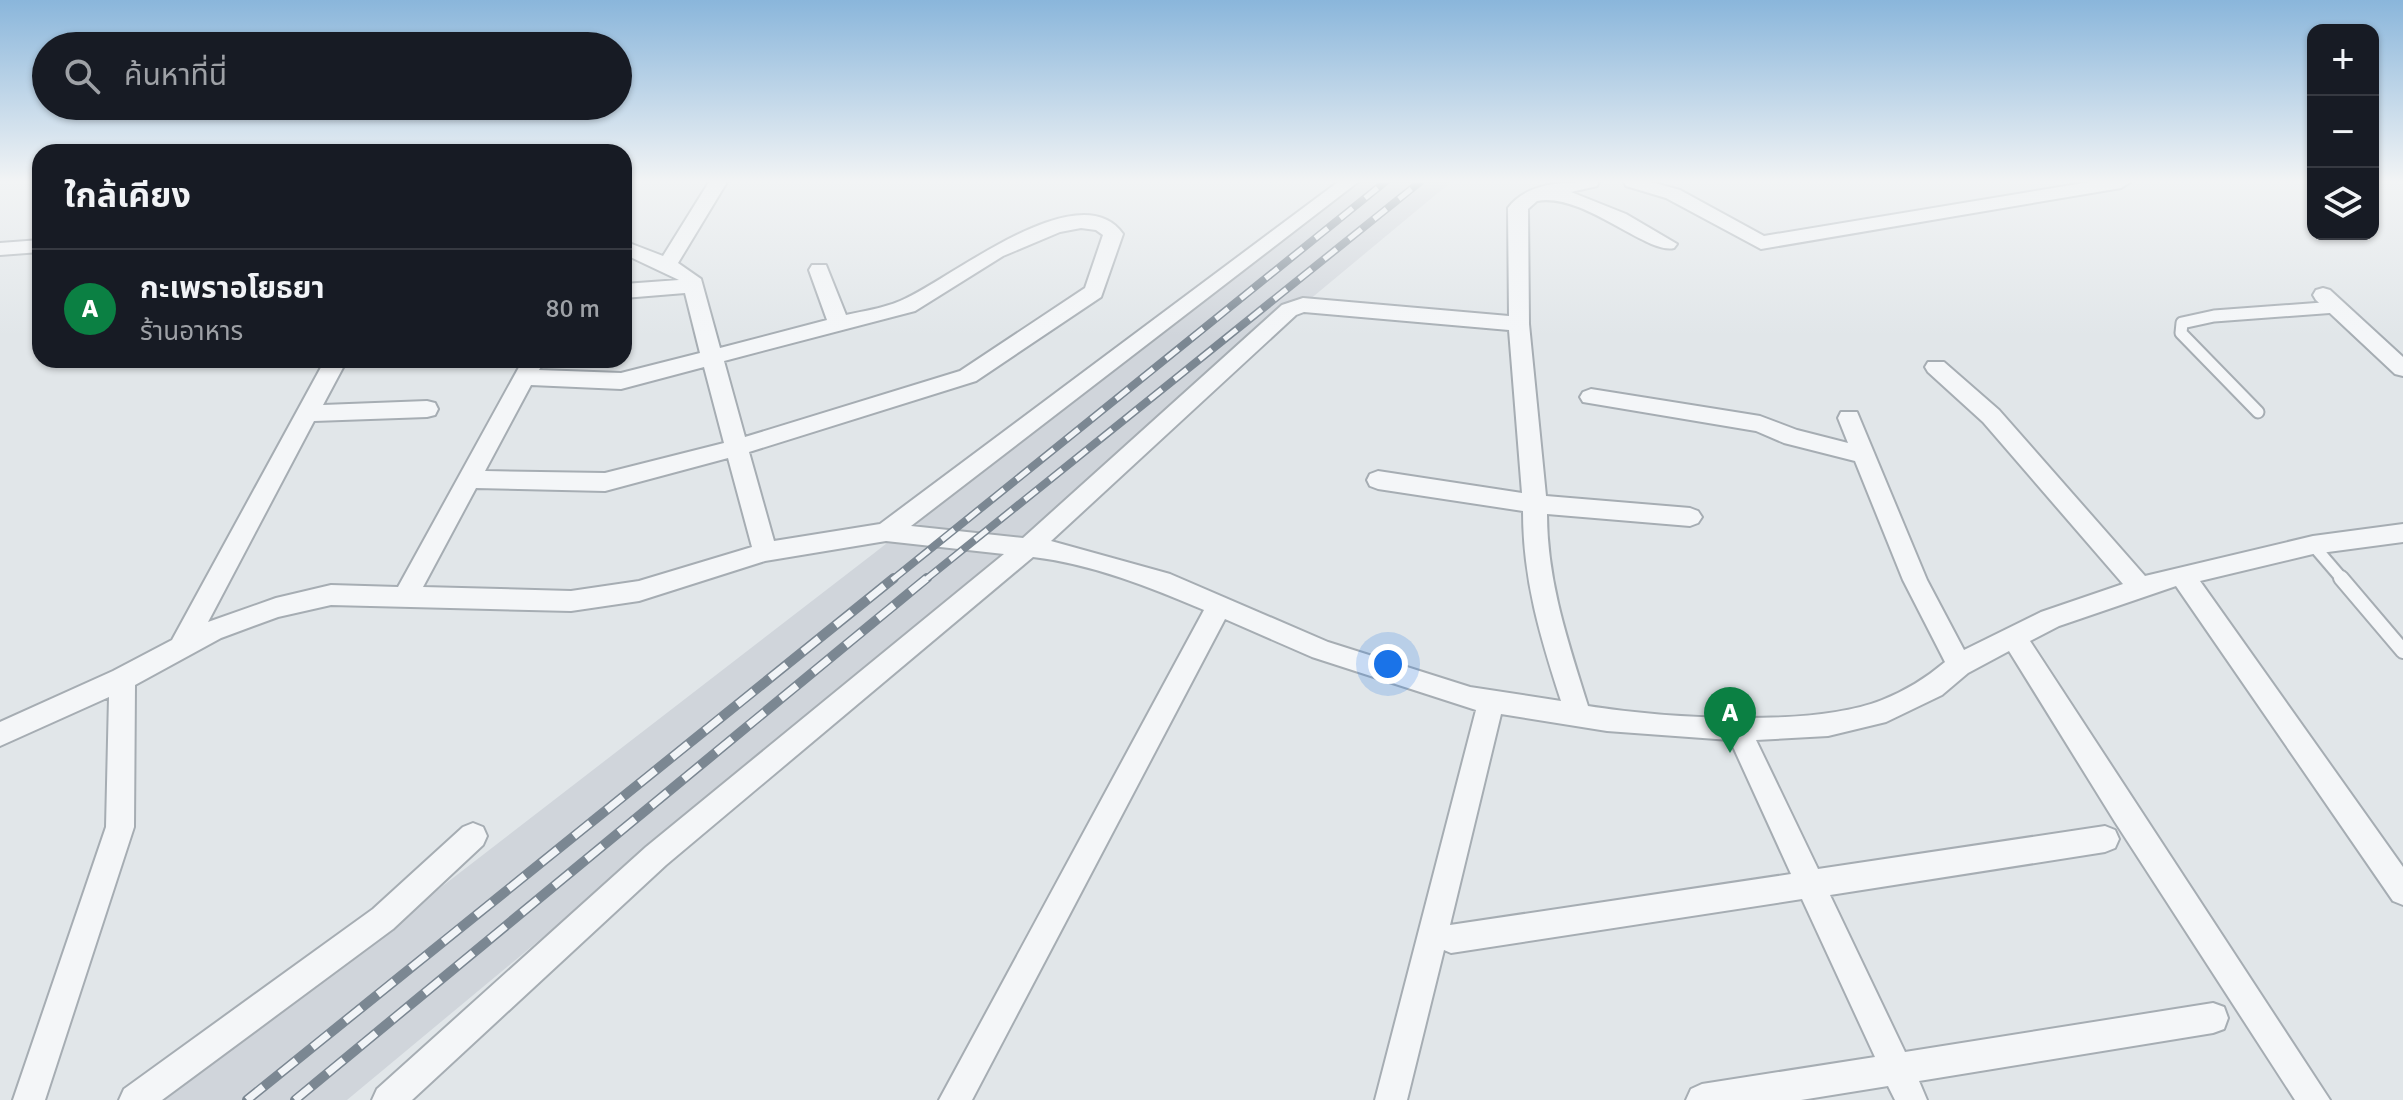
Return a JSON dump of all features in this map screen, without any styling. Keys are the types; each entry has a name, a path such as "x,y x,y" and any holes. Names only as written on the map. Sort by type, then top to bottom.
{"street":[{"path":"667,265 686,233"},
{"path":"406,595 530,368 621,381 908,306 996,252 1040,233"},
{"path":"470,479 605,482 737,448 968,376 1094,292 1112,233"},
{"path":"886,532 1281,233"},
{"path":"1518,233 1519,324 1535,504 1535,554 1547,617 1578,715"},
{"path":"1645,233 1667,244"},
{"path":"1744,233 1761,243 1814,233"},
{"path":"0,249 32,247"},
{"path":"632,250 691,279 765,552"},
{"path":"819,270 839,324"},
{"path":"632,290 693,286"},
{"path":"2329,301 2403,369"},
{"path":"388,1100 656,856 1030,546 1289,310 1297,306 1519,324"},
{"path":"1936,367 1991,416 2141,588"},
{"path":"181,648 332,368"},
{"path":"1591,397 1760,424 1792,437 1864,455"},
{"path":"307,413 427,409"},
{"path":"1849,418 1915,580 1959,665"},
{"path":"1378,480 1535,504 1690,517"},
{"path":"0,734 122,679 212,631 276,608 331,595 571,601 639,591 765,552 886,532 1059,551 1161,581 1321,650 1470,698 1578,715 1738,729 1828,725 1886,711 1933,687 1959,665 2050,619 2141,588 2182,575 2313,545 2403,533"},
{"path":"2182,575 2403,891"},
{"path":"955,1100 1219,606"},
{"path":"2014,637 2125,813 2314,1100"},
{"path":"29,1100 120,827 122,679"},
{"path":"1391,1100 1491,702"},
{"path":"1738,729 1911,1100"},
{"path":"135,1100 383,919 473,836"},
{"path":"1451,939 2105,839"},
{"path":"1702,1100 1898,1071 2213,1018"}],"lane":[{"path":"2258,412 2181,333 2182,323 2329,301"},
{"path":"2313,545 2403,651"}],"shaded area":[{"path":"1283,233 1389,233 347,1100 165,1100"}],"railway":[{"path":"892,580 1321,233"},
{"path":"925,580 1356,233"},
{"path":"247,1100 894,578"},
{"path":"295,1100 927,578"}],"place":[{"name":"กะเพราอโยธยา","path":"1730,753"}]}
